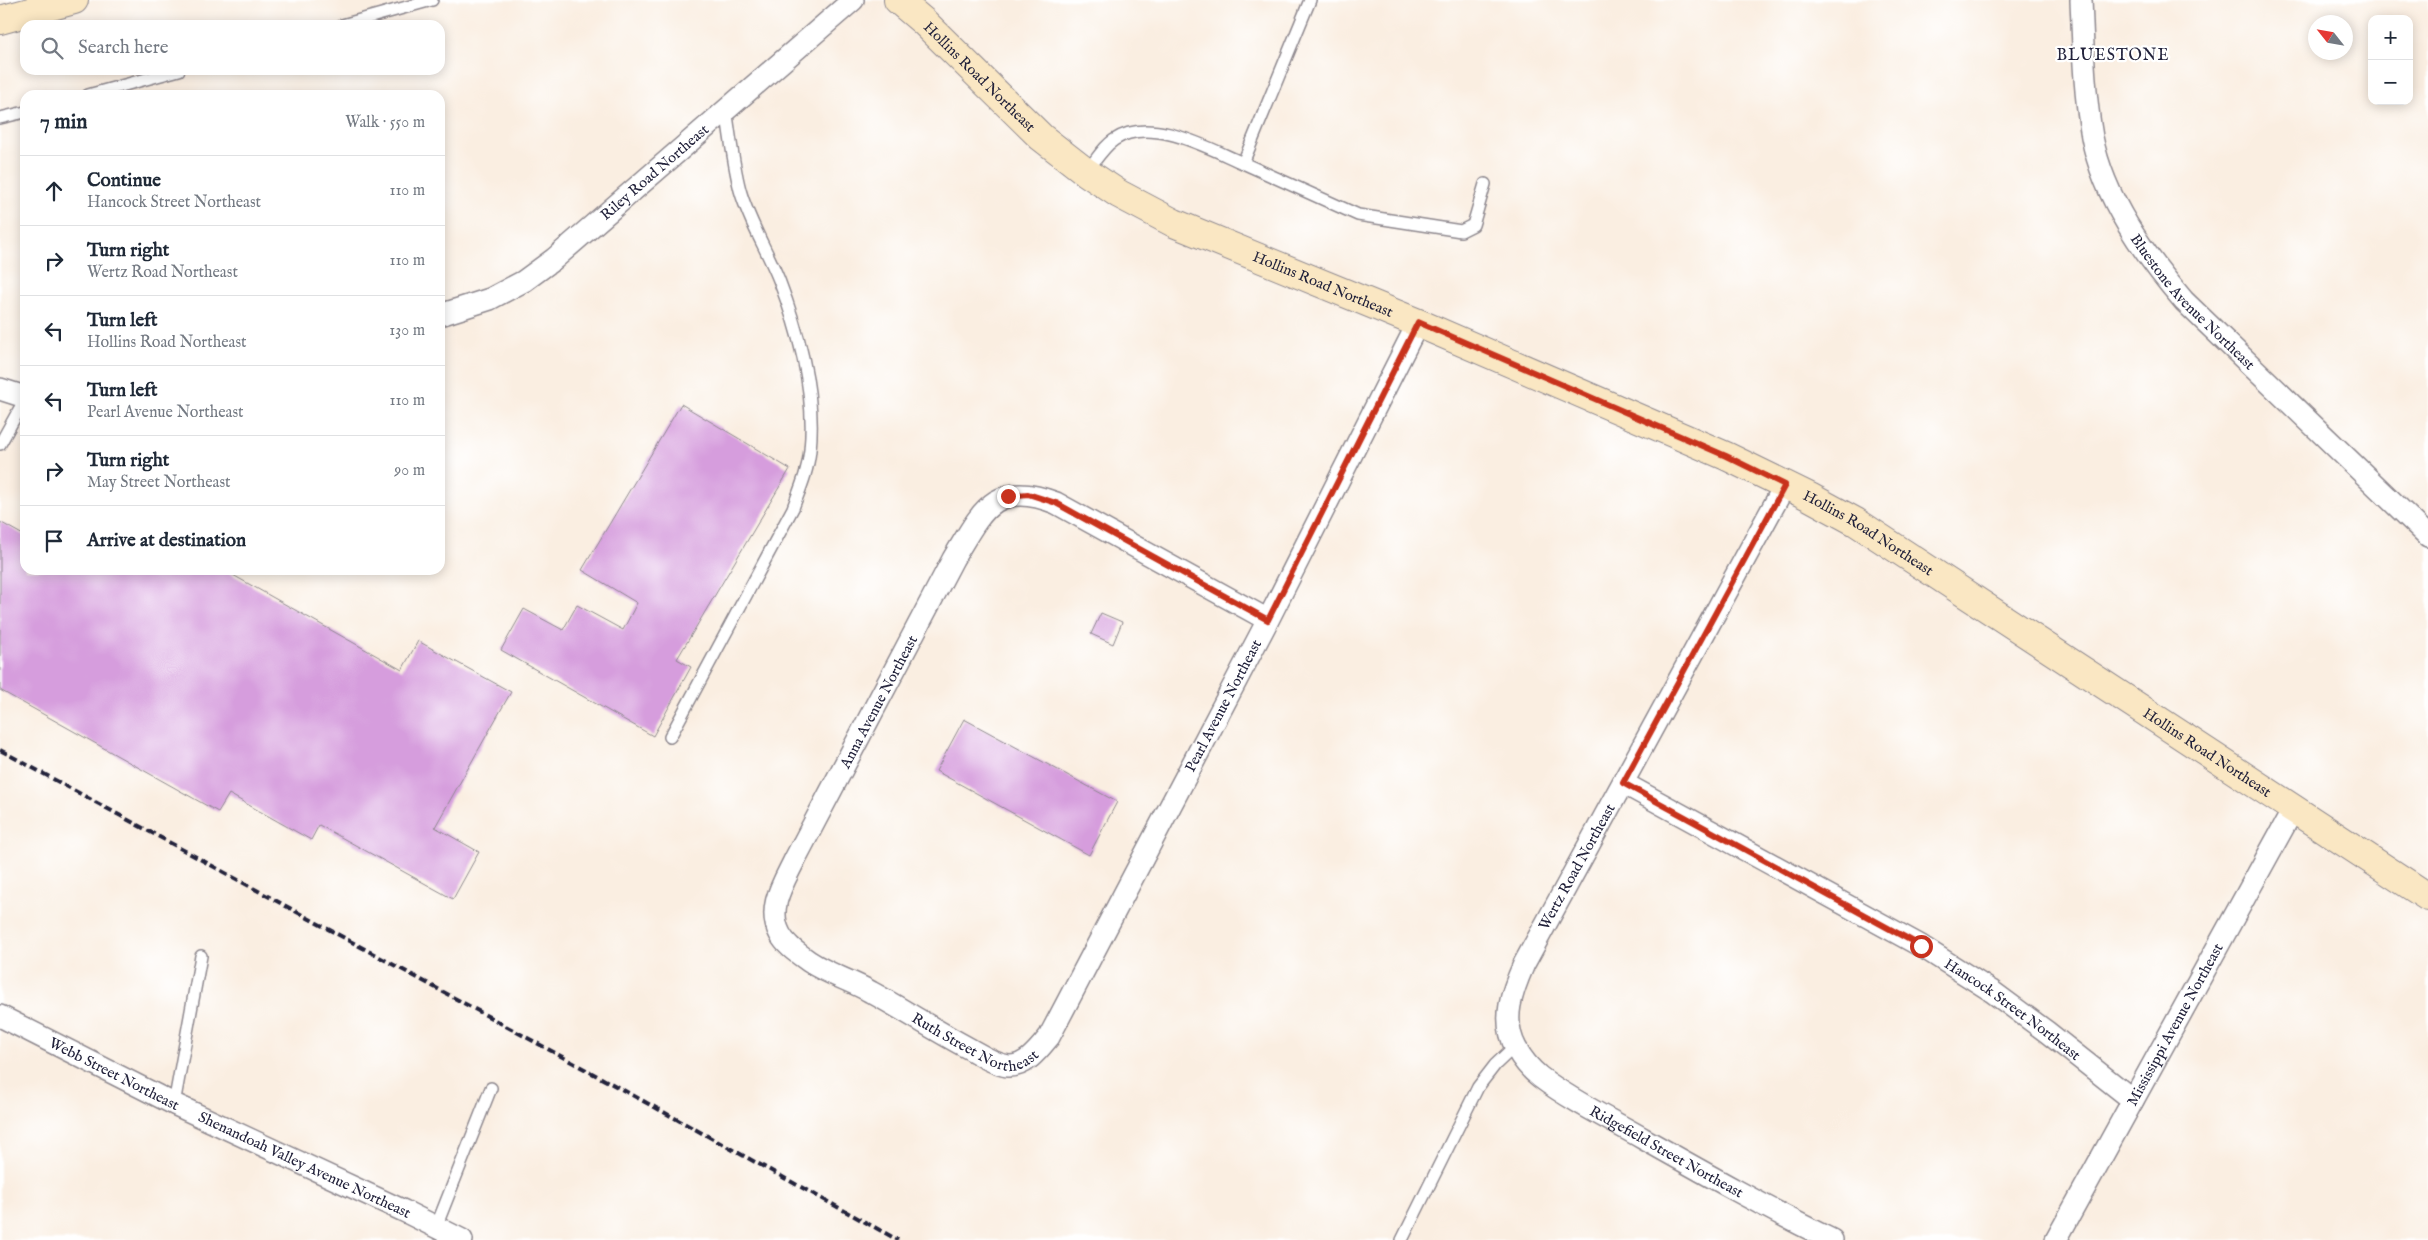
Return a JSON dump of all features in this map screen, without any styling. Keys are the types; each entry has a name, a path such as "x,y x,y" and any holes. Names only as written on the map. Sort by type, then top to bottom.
{"main road":[{"path":"0,20 74,0"},
{"name":"Hollins Road Northeast","path":"898,0 924,22 1041,137 1086,172 1119,194 1174,223 1418,322 1717,452 1856,522 2428,897"}],"street":[{"name":"Riley Road Northeast","path":"445,313 490,299 524,282 554,259 726,108 853,0"},
{"name":"Bluestone Avenue Northeast","path":"2081,0 2085,76 2092,137 2112,194 2132,232 2156,268 2184,301 2428,536"},
{"name":"Pearl Avenue Northeast","path":"1162,822 1268,620 1418,322"},
{"path":"0,388 20,396"},
{"name":"Wertz Road Northeast","path":"1515,1046 1510,1027 1509,1008 1517,981 1785,485"},
{"name":"Anna Avenue Northeast","path":"808,836 949,567 981,513 994,502 1008,496 1028,494 1056,503 1268,620"},
{"name":"Hancock Street Northeast","path":"1623,783 1921,946 1990,990 2133,1100"},
{"name":"Mississippi Avenue Northeast","path":"2056,1240 2294,808"},
{"name":"Ruth Street Northeast","path":"808,836 776,902 775,918 779,933 788,945 812,963 871,992 930,1028 996,1063 1009,1066 1022,1063 1034,1055 1049,1037 1162,822"},
{"name":"Webb Street Northeast","path":"0,1016 174,1104"},
{"name":"Ridgefield Street Northeast","path":"1515,1046 1525,1063 1539,1076 1579,1102 1672,1155 1832,1240"},
{"name":"Shenandoah Valley Avenue Northeast","path":"174,1104 435,1234 462,1240"}],"lane":[{"path":"360,20 432,0"},
{"path":"1243,163 1310,0"},
{"path":"106,90 161,75"},
{"path":"670,737 793,508 804,481 810,451 812,422 805,372 794,325 778,279 759,239 741,191 731,150 726,108"},
{"path":"0,118 20,113"},
{"path":"1086,172 1113,140 1141,130 1183,137 1358,216 1461,231 1473,225 1485,184"},
{"path":"0,444 20,407"},
{"name":"Webb Street Northeast","path":"174,1104 201,956"},
{"path":"1402,1240 1478,1087 1495,1065 1515,1046"},
{"path":"435,1234 491,1088"}],"building":[{"path":"681,404 790,469 677,659 691,667 653,736 501,650 524,609 563,630 577,605 623,630 637,603 582,570"},
{"path":"0,522 20,533 20,575 233,575 402,670 418,641 511,692 435,827 479,852 453,899 319,825 311,840 229,794 218,812 0,690"},
{"path":"1101,613 1122,622 1113,644 1091,634"},
{"path":"964,719 1117,802 1089,855 936,771"}],"railway":[{"path":"0,750 898,1240"}],"district":[{"name":"BLUESTONE","path":"2113,56"}],"route":[{"path":"1008,496 1028,494 1056,503 1268,620 1388,385 1418,322 1726,456 1785,485 1623,783 1692,818 1921,946"}]}
